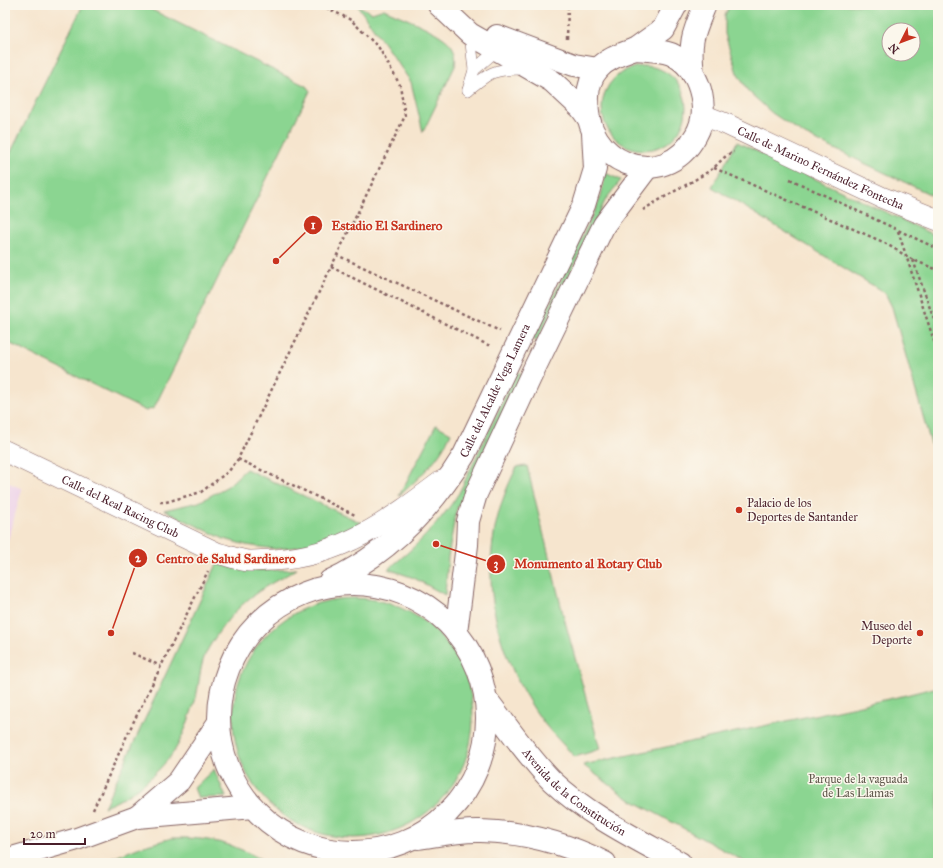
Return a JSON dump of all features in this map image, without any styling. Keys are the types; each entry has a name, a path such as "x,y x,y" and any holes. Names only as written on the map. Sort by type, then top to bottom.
{"main road":[{"path":"440,5 470,34 574,65 598,69"},
{"path":"440,5 492,34 533,69 552,81 580,108 605,150 613,157 623,162 646,168 658,167 681,154 692,143 700,129 703,115 701,91 693,74 683,62 671,54 635,49"},
{"path":"591,126 587,106 588,93 591,80 598,69 614,57 635,49 663,29 676,5"},
{"path":"693,74 690,52 692,36 705,5"},
{"name":"Calle del Alcalde Vega Lamera","path":"311,590 356,569 371,558 410,525 446,484 454,472 475,434 584,205 595,169 591,126"},
{"path":"456,633 467,545 468,521 476,494 535,367 604,225 646,168"},
{"path":"412,839 430,829 459,801 479,766 487,726 487,700 477,667 468,649 443,618 409,596 390,589 370,585 350,584 311,590 297,596 273,610 257,624 243,641 224,679 221,693 219,722 222,745 228,768 243,795 253,807 283,832 300,841 324,849 356,852 376,850 412,839 480,831 504,833 566,846 605,863"},
{"name":"Avenida de la Constitución","path":"487,700 542,771 561,789 606,821 680,863"},
{"path":"137,817 178,781 219,722"},
{"path":"5,860 74,840 137,817 253,807"}],"street":[{"name":"Calle de Marino Fernández Fontecha","path":"703,115 752,136 881,197 938,220"},
{"name":"Calle del Real Racing Club","path":"5,451 216,553 249,561 291,559 321,553 352,541 391,519 454,472"}],"lane":[{"path":"470,34 474,70 468,90 488,73 502,69 533,69"},
{"path":"474,70 504,45"}],"path":[{"path":"159,502 166,502 201,492 229,472 238,459 405,116 400,85 379,48 351,20 321,5"},
{"path":"566,62 568,5"},
{"path":"641,212 672,191 694,181 714,168 732,151 737,153"},
{"path":"714,168 883,242 913,260 938,270"},
{"path":"785,177 938,249"},
{"path":"898,231 938,353"},
{"path":"337,255 515,348"},
{"path":"913,260 938,331"},
{"path":"331,267 418,312 515,348"},
{"path":"238,459 362,518"},
{"path":"90,817 216,553"},
{"path":"132,652 161,666"}],"shaded area":[{"path":"5,481 22,489 5,551"}],"green space":[{"path":"83,5 142,5 306,86 310,91 154,408 146,411 5,341 5,164"},
{"path":"357,5 372,13 384,9 411,21 441,36 453,48 456,57 455,66 423,132 411,82"},
{"path":"730,5 938,5 938,198 805,135 772,113 748,91 737,73 725,34 725,15"},
{"path":"644,66 660,69 674,78 683,92 686,108 683,124 674,138 660,147 644,150 628,147 614,138 605,124 602,108 605,92 614,78 628,69"},
{"path":"737,142 938,237 938,469 892,307 885,293 712,187"},
{"path":"605,173 621,180 606,199 537,341 533,339 601,197"},
{"path":"517,372 522,374 456,511 448,557 445,595 414,578 388,569 426,534 443,515 459,493"},
{"path":"436,425 451,433 441,451 429,467 399,496"},
{"path":"527,466 563,614 600,749 575,757 541,719 523,690 508,660 498,628 492,596 491,563 495,531 503,499 517,467"},
{"path":"246,469 364,524 309,546 275,549 246,545 224,539 164,510 199,502 228,486"},
{"path":"217,564 257,570 297,569 255,594 229,619 205,655 195,701 185,730 174,751 148,780 131,793 104,807"},
{"path":"341,598 365,598 388,603 410,612 438,633 453,651 464,672 471,695 473,718 471,741 464,764 453,785 438,803 410,824 388,833 365,838 341,838 318,833 296,824 277,811 260,794 247,775 238,753 233,730 233,706 238,683 247,661 260,642 277,625 296,612 318,603"},
{"name":"Parque de la vaguada de Las Llamas","path":"938,687 938,863 747,863 626,797 583,765 902,696"},
{"path":"214,769 226,797 198,798 194,788"},
{"path":"172,838 211,840 233,846 268,863 101,863 140,847"},
{"path":"450,860 513,863 430,863"}],"place":[{"name":"Estadio El Sardinero","path":"276,261"},
{"name":"Palacio de los Deportes de Santander","path":"739,510"},
{"name":"Monumento al Rotary Club","path":"436,544"},
{"name":"Centro de Salud Sardinero","path":"111,633"},
{"name":"Museo del Deporte","path":"920,633"}]}
